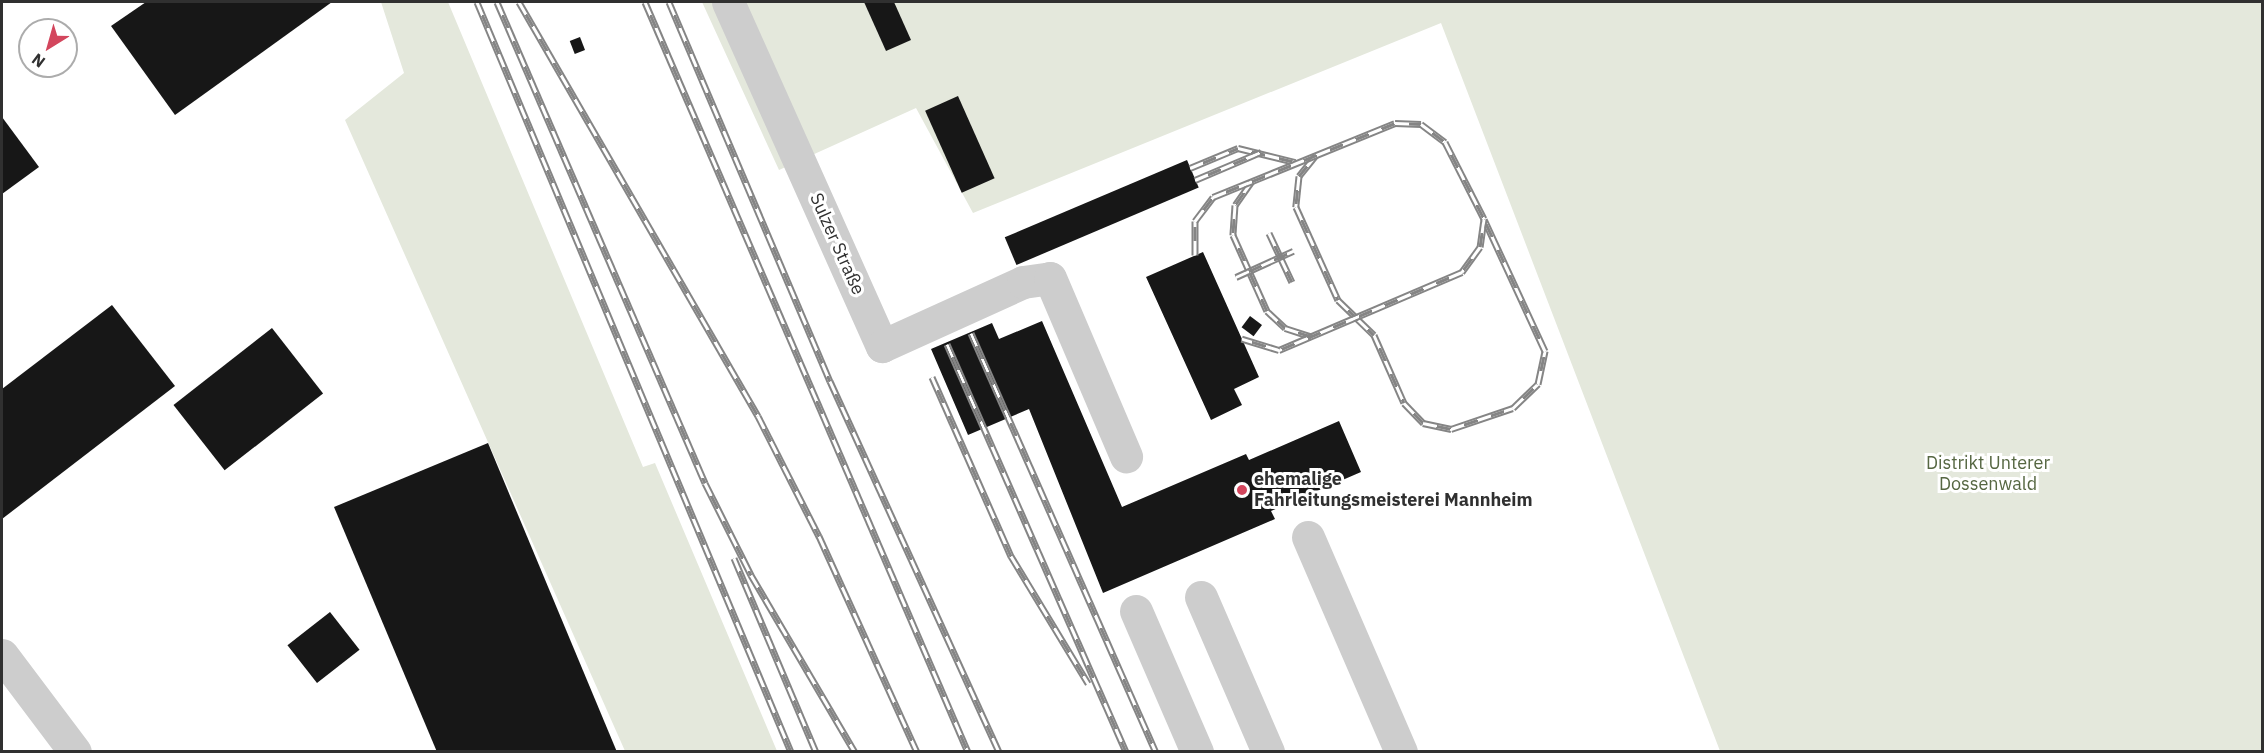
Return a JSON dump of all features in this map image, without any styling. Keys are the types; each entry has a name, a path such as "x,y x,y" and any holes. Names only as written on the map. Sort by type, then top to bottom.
{"street":[{"name":"Sulzer Straße","path":"728,2 882,346 1023,282 1050,278 1126,456"},
{"path":"1308,537 1401,752"},
{"path":"1201,597 1268,752"},
{"path":"1136,611 1197,752"},
{"path":"2,655 75,752"}],"green space":[{"path":"381,2 448,2 643,467 655,463 777,751 625,751 345,120 404,73"},
{"name":"Distrikt Unterer Dossenwald","path":"702,2 2262,2 2262,751 1720,751 1441,23 973,213 916,108 779,170"}],"building":[{"path":"146,2 332,2 175,115 111,26"},
{"path":"864,2 894,2 911,40 886,51"},
{"path":"580,37 585,50 575,54 570,41"},
{"path":"958,96 995,178 962,193 925,111"},
{"path":"2,117 39,167 2,194"},
{"path":"1187,160 1199,188 1016,265 1005,237"},
{"path":"1203,252 1259,377 1234,389 1242,405 1211,420 1146,277"},
{"path":"112,305 175,386 2,519 2,389"},
{"path":"1250,316 1262,325 1254,336 1242,327"},
{"path":"1042,321 1122,507 1246,454 1249,460 1339,421 1361,472 1271,511 1275,519 1103,593 1029,409 968,435 931,349 992,323 999,339"},
{"path":"272,328 323,393 225,470 173,405"},
{"path":"488,443 617,752 437,752 334,507"},
{"path":"330,612 360,650 317,683 287,645"}],"railway":[{"path":"477,2 791,752"},
{"path":"497,2 705,483 751,575 855,752"},
{"path":"519,2 758,416 819,536 917,752"},
{"path":"645,2 968,752"},
{"path":"669,2 830,381 999,752"},
{"path":"1195,255 1195,221 1213,197 1395,123 1421,124 1445,142 1484,219 1480,247 1462,272 1279,350 1242,339"},
{"path":"1190,168 1238,148 1295,162"},
{"path":"1195,180 1261,152"},
{"path":"1316,155 1299,176 1296,207 1338,300 1374,335 1404,403 1423,423 1451,429 1513,408 1538,384 1545,351 1484,219"},
{"path":"1252,181 1235,205 1233,235 1267,311 1285,328 1312,337"},
{"path":"1269,233 1292,282"},
{"path":"1236,277 1293,251"},
{"path":"971,333 1156,752"},
{"path":"947,344 1126,752"},
{"path":"932,377 1011,556 1088,683"},
{"path":"734,558 816,752"}],"place":[{"name":"ehemalige Fahrleitungsmeisterei Mannheim","path":"1242,490"}]}
